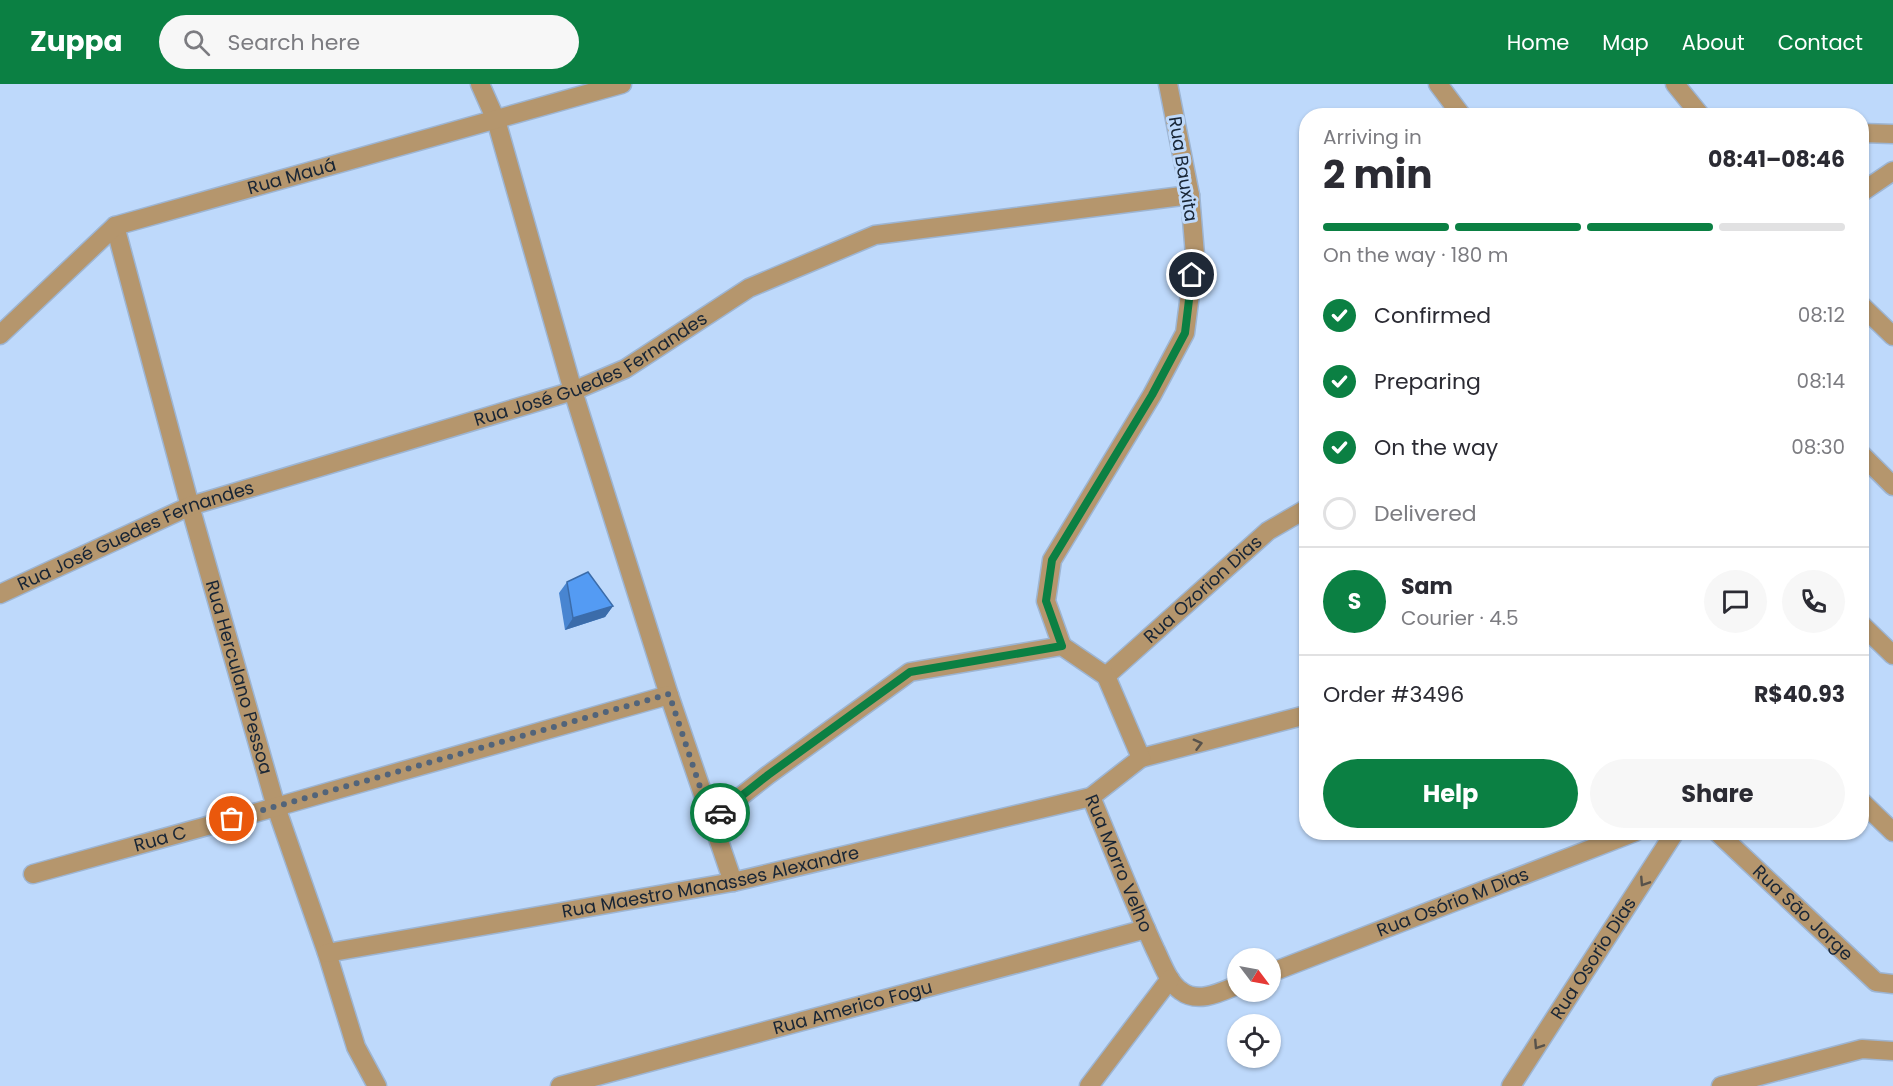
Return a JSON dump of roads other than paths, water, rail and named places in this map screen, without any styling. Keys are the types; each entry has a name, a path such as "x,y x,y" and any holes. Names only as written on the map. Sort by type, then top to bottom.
{"street":[{"path":"480,84 496,120 573,391 669,694 733,882"},
{"name":"Rua Mauá","path":"0,335 115,226 622,84"},
{"name":"Rua Bauxita","path":"1062,646 1046,601 1052,560 1152,395 1185,333 1195,255 1190,195 1168,84"},
{"path":"1437,84 1456,108"},
{"path":"1675,84 1694,108"},
{"path":"1869,133 1893,134"},
{"path":"1869,187 1893,171"},
{"name":"Rua José Guedes Fernandes","path":"0,594 190,506 573,391 625,369 749,288 875,235 1190,195"},
{"name":"Rua Herculano Pessoa","path":"115,226 190,506 276,807 327,953 356,1047 376,1086"},
{"path":"1869,313 1893,336"},
{"path":"1869,462 1893,486"},
{"name":"Rua Ozorion Dias","path":"1107,676 1268,531 1299,513"},
{"path":"1869,632 1893,655"},
{"path":"711,820 768,775 910,672 1062,646 1107,676 1141,759 1299,717"},
{"name":"Rua C","path":"33,874 669,694"},
{"name":"Rua Morro Velho","path":"1141,759 1091,797 1146,929 1170,979 1182,992 1197,997 1227,989"},
{"name":"Rua Maestro Manasses Alexandre","path":"327,953 733,882 1091,797"},
{"path":"1869,809 1893,832"},
{"name":"Rua Osório M Dias","path":"1281,969 1614,840"},
{"name":"Rua Osorio Dias","path":"1511,1086 1670,840"},
{"name":"Rua São Jorge","path":"1725,840 1876,982 1893,984"},
{"name":"Rua Americo Fogu","path":"560,1086 1146,929"},
{"path":"1089,1086 1170,979"},
{"path":"1721,1086 1862,1049 1893,1051"}]}
